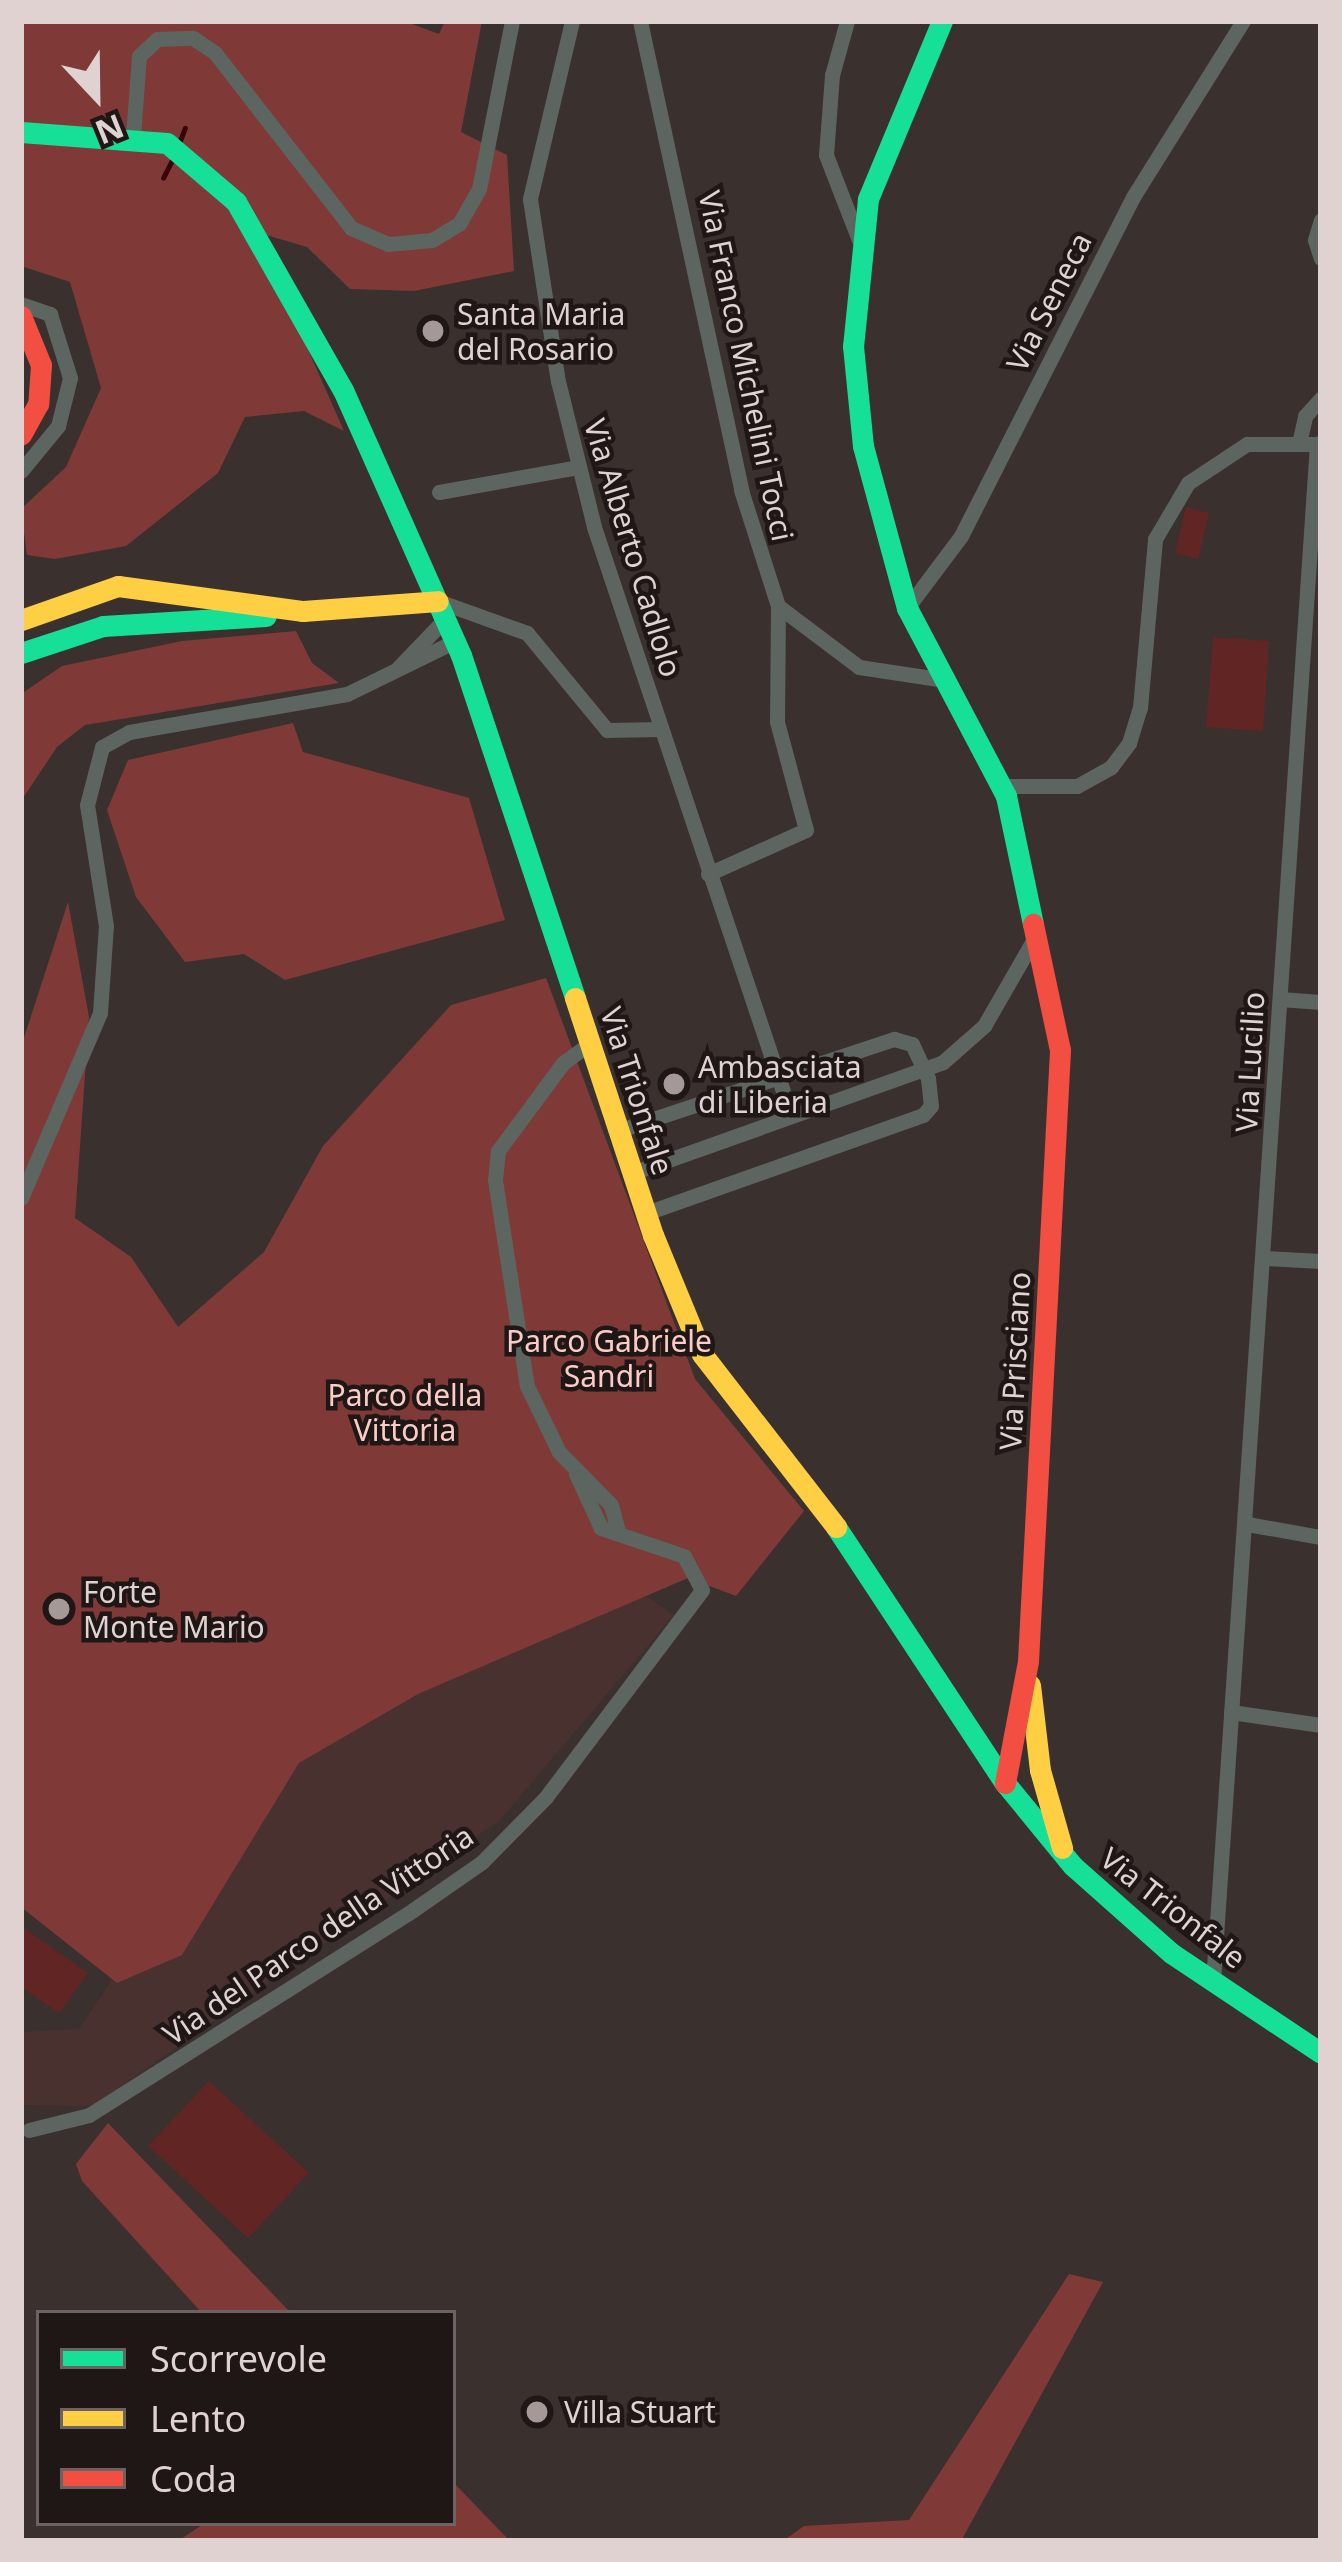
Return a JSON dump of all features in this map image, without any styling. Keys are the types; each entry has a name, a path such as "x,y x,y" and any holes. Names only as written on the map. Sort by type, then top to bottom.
{"main road":[{"name":"Via Prisciano","path":"942,21 890,133 859,239 853,346 861,433 907,608 1002,786 1061,1065 1028,1661 1005,1783"},
{"name":"Via Trionfale","path":"21,131 133,136 183,150 236,202 321,345 455,641 617,1131 709,1365 835,1522 1005,1783 1065,1857 1128,1918 1321,2053"},
{"path":"21,316 35,338 41,382 21,435"},
{"path":"21,620 118,586 303,611"},
{"path":"21,653 104,626 303,611 442,610"},
{"name":"Via Prisciano","path":"1028,1661 1037,1753 1065,1857"}],"street":[{"path":"133,136 139,56 157,39 193,38 215,53 351,228 388,244 432,240 459,224 483,178 512,21"},
{"name":"Via Alberto Cadlolo","path":"572,21 530,199 578,467 659,729 791,1115"},
{"name":"Via Franco Michelini Tocci","path":"640,21 741,490 778,606 776,722 806,830 708,874"},
{"path":"847,21 832,75 826,155 859,239"},
{"name":"Via Seneca","path":"907,608 949,556 1133,197 1243,21"},
{"path":"1321,220 1321,258"},
{"path":"21,304 50,314 70,378 58,426 21,471"},
{"name":"Via Lucilio","path":"1213,1981 1315,472 1305,443 1305,416 1321,398"},
{"path":"1002,786 1070,788 1120,758 1138,717 1163,516 1228,453 1305,443"},
{"path":"439,492 578,467"},
{"path":"778,606 859,667 945,680"},
{"path":"396,671 442,610 527,633 607,730 659,729"},
{"path":"21,1198 100,1013 106,926 86,799 102,747 129,732 334,698 455,641"},
{"path":"632,1173 925,1070 980,1031 1034,939"},
{"path":"1280,999 1321,1002"},
{"path":"617,1131 900,1039 912,1044 925,1070 932,1102 923,1115 646,1213"},
{"name":"Via del Parco della Vittoria","path":"29,2130 83,2118 118,2098 461,1878 512,1834 699,1602 702,1580 693,1563 592,1518 576,1474 527,1386 494,1162 563,1063 589,1044"},
{"path":"1265,1258 1321,1262"},
{"path":"1247,1524 1321,1537"},
{"path":"1231,1712 1321,1725"}],"shaded area":[{"path":"1186,507 1209,513 1198,559 1175,553"},
{"path":"1213,637 1269,641 1263,731 1206,727"},
{"path":"623,1580 674,1615 500,1820 93,2106 21,2105 21,2032 79,2029 294,1708"},
{"path":"21,1926 88,1973 59,2013 21,1987"},
{"path":"209,2081 309,2173 248,2238 148,2146"}],"green space":[{"path":"21,21 404,21 439,34 445,21 482,21 461,132 507,155 514,271 414,291 350,289 307,247 256,232 344,431 304,411 245,417 218,473 126,546 55,559 27,555 21,509 66,467 101,388 70,282 21,266"},
{"path":"296,631 312,663 339,683 85,725 57,747 21,801 21,694 62,666 182,641"},
{"path":"293,723 303,752 469,798 505,920 285,980 244,954 185,962 136,897 107,810 128,760"},
{"path":"68,902 89,1017 75,1218 131,1257 178,1327 264,1252 323,1146 451,1005 546,978 695,1379 804,1511 736,1596 688,1578 418,1694 299,1763 182,1955 117,1983 21,1907 21,1047"},
{"path":"108,2123 288,2310 199,2310 82,2181 76,2164"},
{"path":"1069,2274 1103,2282 961,2541 783,2541 804,2526 909,2520"},
{"path":"456,2485 507,2538 626,2541 178,2541 200,2526 456,2526"}],"waterway":[{"path":"178,146 185,128"},
{"path":"163,178 174,156"}],"traffic: fast":[{"path":"942,21 868,199 853,346 863,446 907,608 1006,796 1033,924"},
{"path":"21,132 167,143 236,202 343,390 461,655 575,998"},
{"path":"21,653 103,626 266,616"},
{"path":"836,1527 1005,1783 1073,1866 1171,1953 1321,2053"}],"traffic: slow":[{"path":"21,620 118,586 303,611 438,601"},
{"path":"575,998 653,1235 702,1354 836,1527"},
{"path":"1030,1685 1040,1770 1062,1848"}],"traffic: jam":[{"path":"21,316 41,365 38,404 21,435"},
{"path":"1005,1783 1028,1661 1060,1050 1033,924"}],"place":[{"name":"Santa Maria del Rosario","path":"433,331"},
{"name":"Ambasciata di Liberia","path":"674,1084"},
{"name":"Forte Monte Mario","path":"59,1609"},
{"name":"Villa Stuart","path":"537,2412"}],"park label":[{"name":"Parco Gabriele Sandri","path":"609,1358"},
{"name":"Parco della Vittoria","path":"405,1412"}]}
